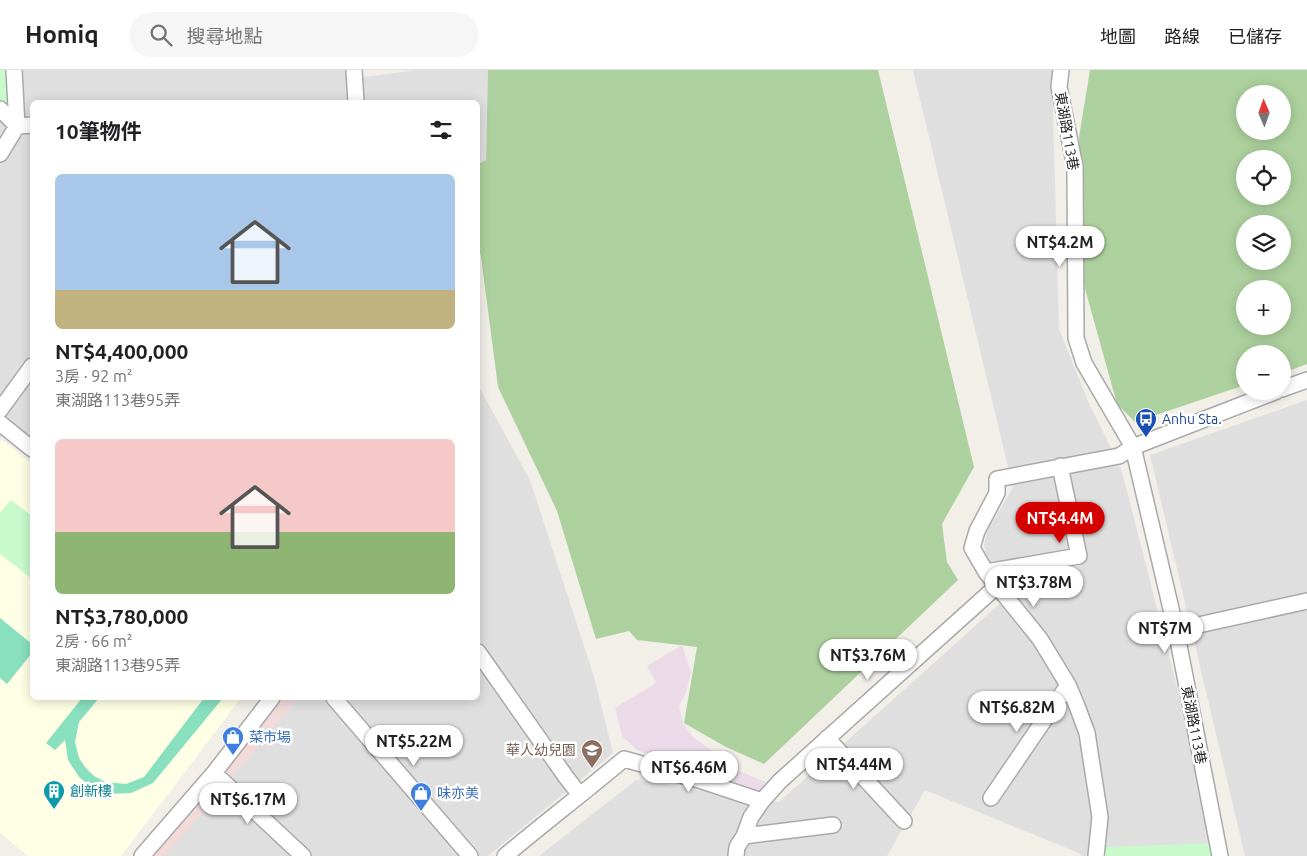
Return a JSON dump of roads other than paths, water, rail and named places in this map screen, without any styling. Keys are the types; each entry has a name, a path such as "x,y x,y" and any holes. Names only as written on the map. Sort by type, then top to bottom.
{"street":[{"path":"0,154 17,126 14,70"},
{"path":"354,70 356,100"},
{"name":"東湖路113巷","path":"1061,70 1058,86 1075,167 1076,338 1084,363 1133,447 1176,630 1220,856"},
{"path":"0,109 17,126 30,125"},
{"path":"0,410 30,369"},
{"path":"1291,386 1307,380"},
{"path":"1096,856 1100,817 1087,733 1068,685 1040,639 986,572 972,548 977,531 997,493 997,479 1119,456 1133,447 1254,400"},
{"path":"0,423 30,447"},
{"path":"986,572 1079,556 1060,466"},
{"path":"736,856 737,847 744,836 751,817 780,781 997,586"},
{"path":"1176,630 1307,601"},
{"path":"480,655 580,795"},
{"path":"991,798 1068,685"},
{"path":"142,856 214,773 270,700"},
{"path":"336,700 470,856"},
{"path":"827,738 904,821"},
{"path":"505,856 624,759 699,780 762,801"},
{"path":"214,773 303,856"},
{"path":"744,836 833,825"}],"place":[{"name":"Anhu Sta.","path":"1146,438"},
{"name":"菜市場","path":"233,756"},
{"name":"華人幼兒園","path":"592,769"},
{"name":"創新樓","path":"54,810"},
{"name":"味亦美","path":"421,812"}]}
